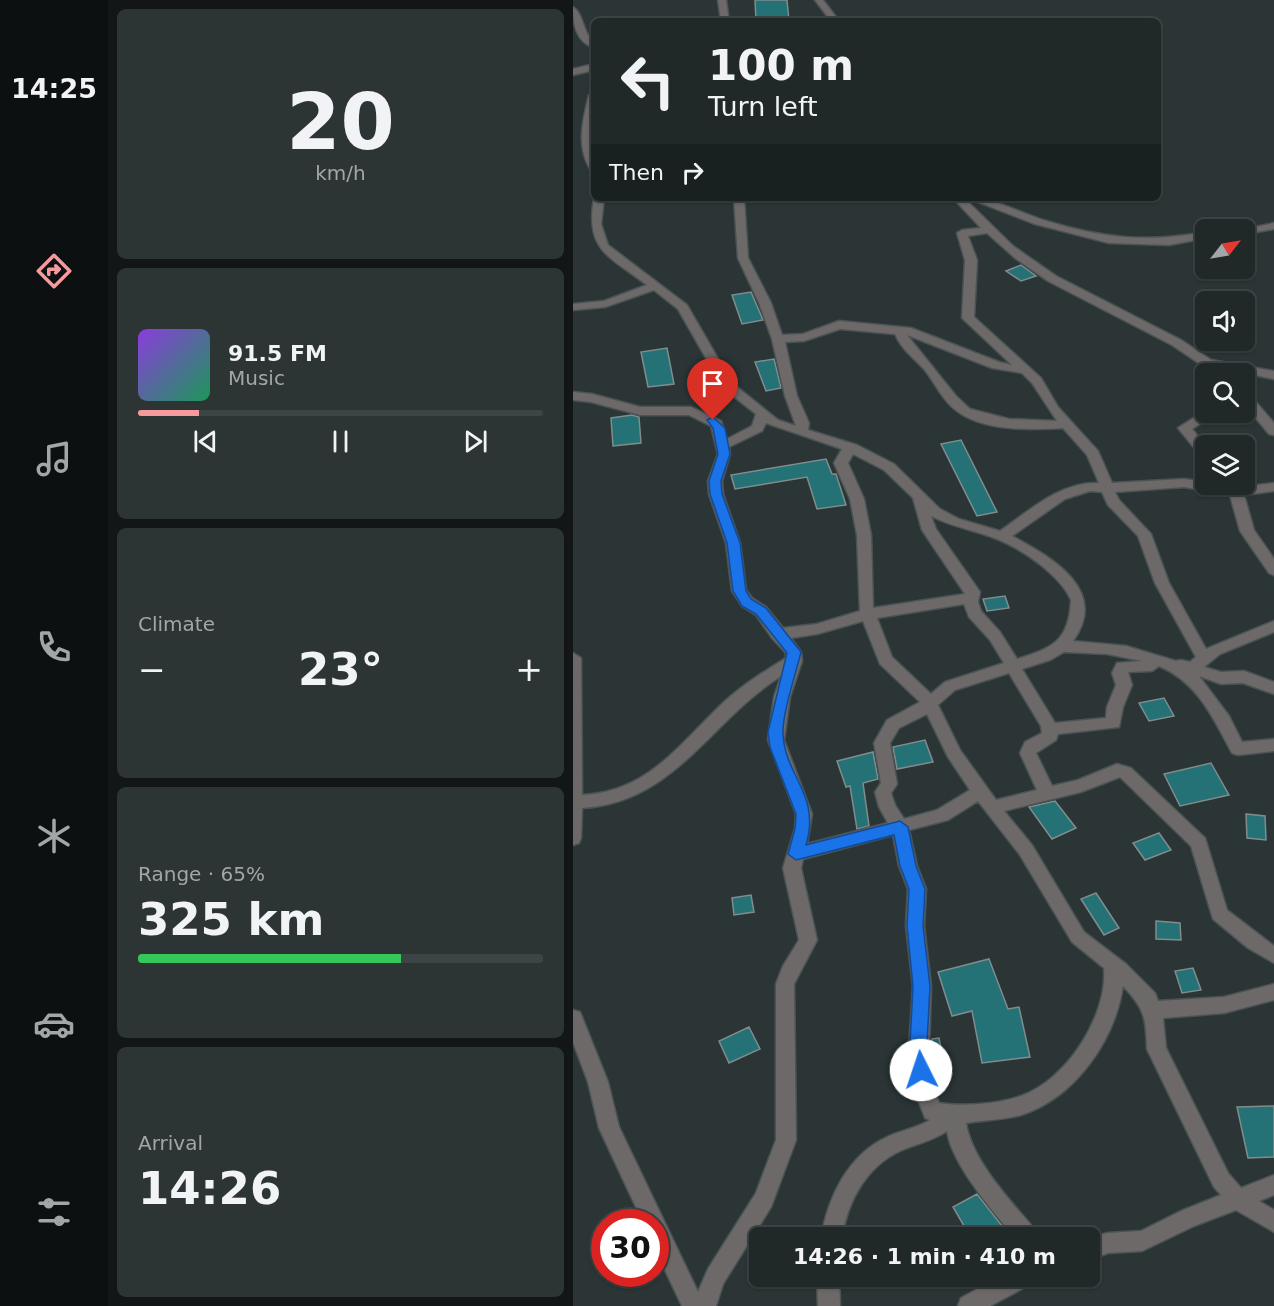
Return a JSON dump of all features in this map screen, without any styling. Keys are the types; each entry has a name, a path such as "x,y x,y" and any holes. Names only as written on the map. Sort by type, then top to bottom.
{"street":[{"path":"722,0 725,18"},
{"path":"819,0 833,18"},
{"path":"573,15 583,37 591,43"},
{"path":"573,72 591,68"},
{"path":"591,101 586,110 587,149 591,159"},
{"path":"599,201 596,224 603,246 683,307 727,385 774,423 852,448 889,467 935,512 954,522 1002,536 1042,559 1074,591 1078,610 1076,638"},
{"path":"739,201 743,258 765,303 778,339 791,396 803,423 801,432"},
{"path":"961,201 989,230 1030,264 1168,336 1209,363"},
{"path":"981,201 1039,222 1119,242 1169,242 1195,237"},
{"path":"1255,229 1274,226"},
{"path":"989,230 962,233 971,260 969,318 1037,381 1053,409 1093,454 1113,502 1144,534 1163,583 1204,657"},
{"path":"573,306 589,306 628,297 657,285"},
{"path":"778,339 804,337 839,325 900,331 920,335 996,365 1024,370"},
{"path":"900,331 903,341 926,363 961,408 984,417 1019,424 1067,424"},
{"path":"1255,371 1274,375"},
{"path":"573,396 592,398 640,411 683,410 699,413 717,424 724,454 715,481 716,494 733,543 739,591 747,602 761,611 777,634 791,646 794,661 781,697 775,732 778,747 804,814 803,829 792,868 808,940 787,975 785,984 786,1140 780,1160 757,1213 713,1276 705,1306"},
{"path":"1255,408 1274,430"},
{"path":"723,445 758,428 762,414"},
{"path":"1195,421 1184,428 1195,440"},
{"path":"852,448 844,454 841,463 857,499 864,535 865,596 868,614 885,660 914,685 929,702 945,737 980,792 1026,850 1078,937 1113,964 1148,999 1153,1010 1157,1049 1221,1180 1236,1198 1274,1222"},
{"path":"1002,536 1060,496 1105,482 1195,484"},
{"path":"1255,488 1274,487"},
{"path":"1238,495 1247,531 1274,570"},
{"path":"919,498 929,530 971,589 974,613 995,636 1050,729 1050,736 1031,746 1028,753 1047,794"},
{"path":"777,634 817,629 868,614 972,598"},
{"path":"1189,671 1204,657 1274,626"},
{"path":"1113,964 1114,988 1102,1022 1077,1065 1055,1087 1028,1103 955,1115 932,1111 924,1089 919,1044 922,986 915,926 917,889 908,866 900,827 885,802 883,792 889,784 882,743 893,724 919,711 963,680 1045,656 1076,638 1155,659 1189,671 1224,720 1238,749 1274,746"},
{"path":"573,658 573,838"},
{"path":"574,802 599,803 613,800 651,781 679,758 751,688 794,661"},
{"path":"1050,729 1113,723 1115,707 1124,685 1122,667 1135,664 1161,666 1221,678 1244,677 1274,688"},
{"path":"992,807 1081,786 1117,770 1130,776 1199,843 1219,914 1274,955"},
{"path":"796,854 942,815 980,792"},
{"path":"1153,1010 1224,1005 1274,992"},
{"path":"573,1018 598,1082 609,1128 648,1209"},
{"path":"832,1227 833,1218 846,1188 869,1163 891,1146 927,1133 955,1115"},
{"path":"955,1115 959,1143 995,1198 1020,1227"},
{"path":"1100,1246 1142,1241 1236,1198 1274,1185"},
{"path":"669,1254 693,1306"},
{"path":"828,1287 829,1306"},
{"path":"969,1306 1003,1287"}],"building":[{"path":"755,0 787,0 789,18 756,18"},
{"path":"1021,265 1036,276 1021,281 1006,271"},
{"path":"751,292 763,320 742,324 732,295"},
{"path":"667,348 674,384 648,387 641,352"},
{"path":"774,359 781,388 766,391 755,362"},
{"path":"632,415 639,417 641,443 613,446 611,418"},
{"path":"961,440 997,512 977,516 941,444"},
{"path":"826,459 832,474 836,474 846,505 817,509 807,477 735,489 731,475"},
{"path":"1005,596 1009,608 987,611 983,599"},
{"path":"1164,698 1174,716 1149,721 1139,703"},
{"path":"925,740 933,762 897,769 893,747"},
{"path":"873,752 878,779 863,783 869,826 857,829 850,786 846,787 837,761"},
{"path":"1211,763 1229,795 1180,806 1164,774"},
{"path":"1055,801 1076,828 1052,839 1029,807"},
{"path":"1246,814 1265,816 1266,840 1247,838"},
{"path":"1159,833 1171,850 1145,860 1133,843"},
{"path":"1096,893 1119,928 1104,935 1081,899"},
{"path":"751,895 754,912 734,915 732,898"},
{"path":"1156,921 1180,923 1181,940 1156,939"},
{"path":"989,959 1008,1009 1019,1007 1030,1057 982,1063 972,1011 952,1016 938,972"},
{"path":"1193,968 1201,990 1182,993 1175,971"},
{"path":"749,1027 760,1049 729,1063 719,1041"},
{"path":"939,1038 943,1059 933,1060 932,1039"},
{"path":"1274,1106 1274,1157 1248,1158 1237,1107"},
{"path":"977,1194 1003,1227 965,1227 953,1207"}],"route":[{"path":"713,420 722,437 724,454 715,481 716,494 733,543 739,591 747,602 761,611 777,634 787,641 794,652 794,661 781,697 775,732 778,747 803,808 803,829 796,854 900,827 908,866 917,889 915,926 922,986 919,1044 921,1070"}]}
